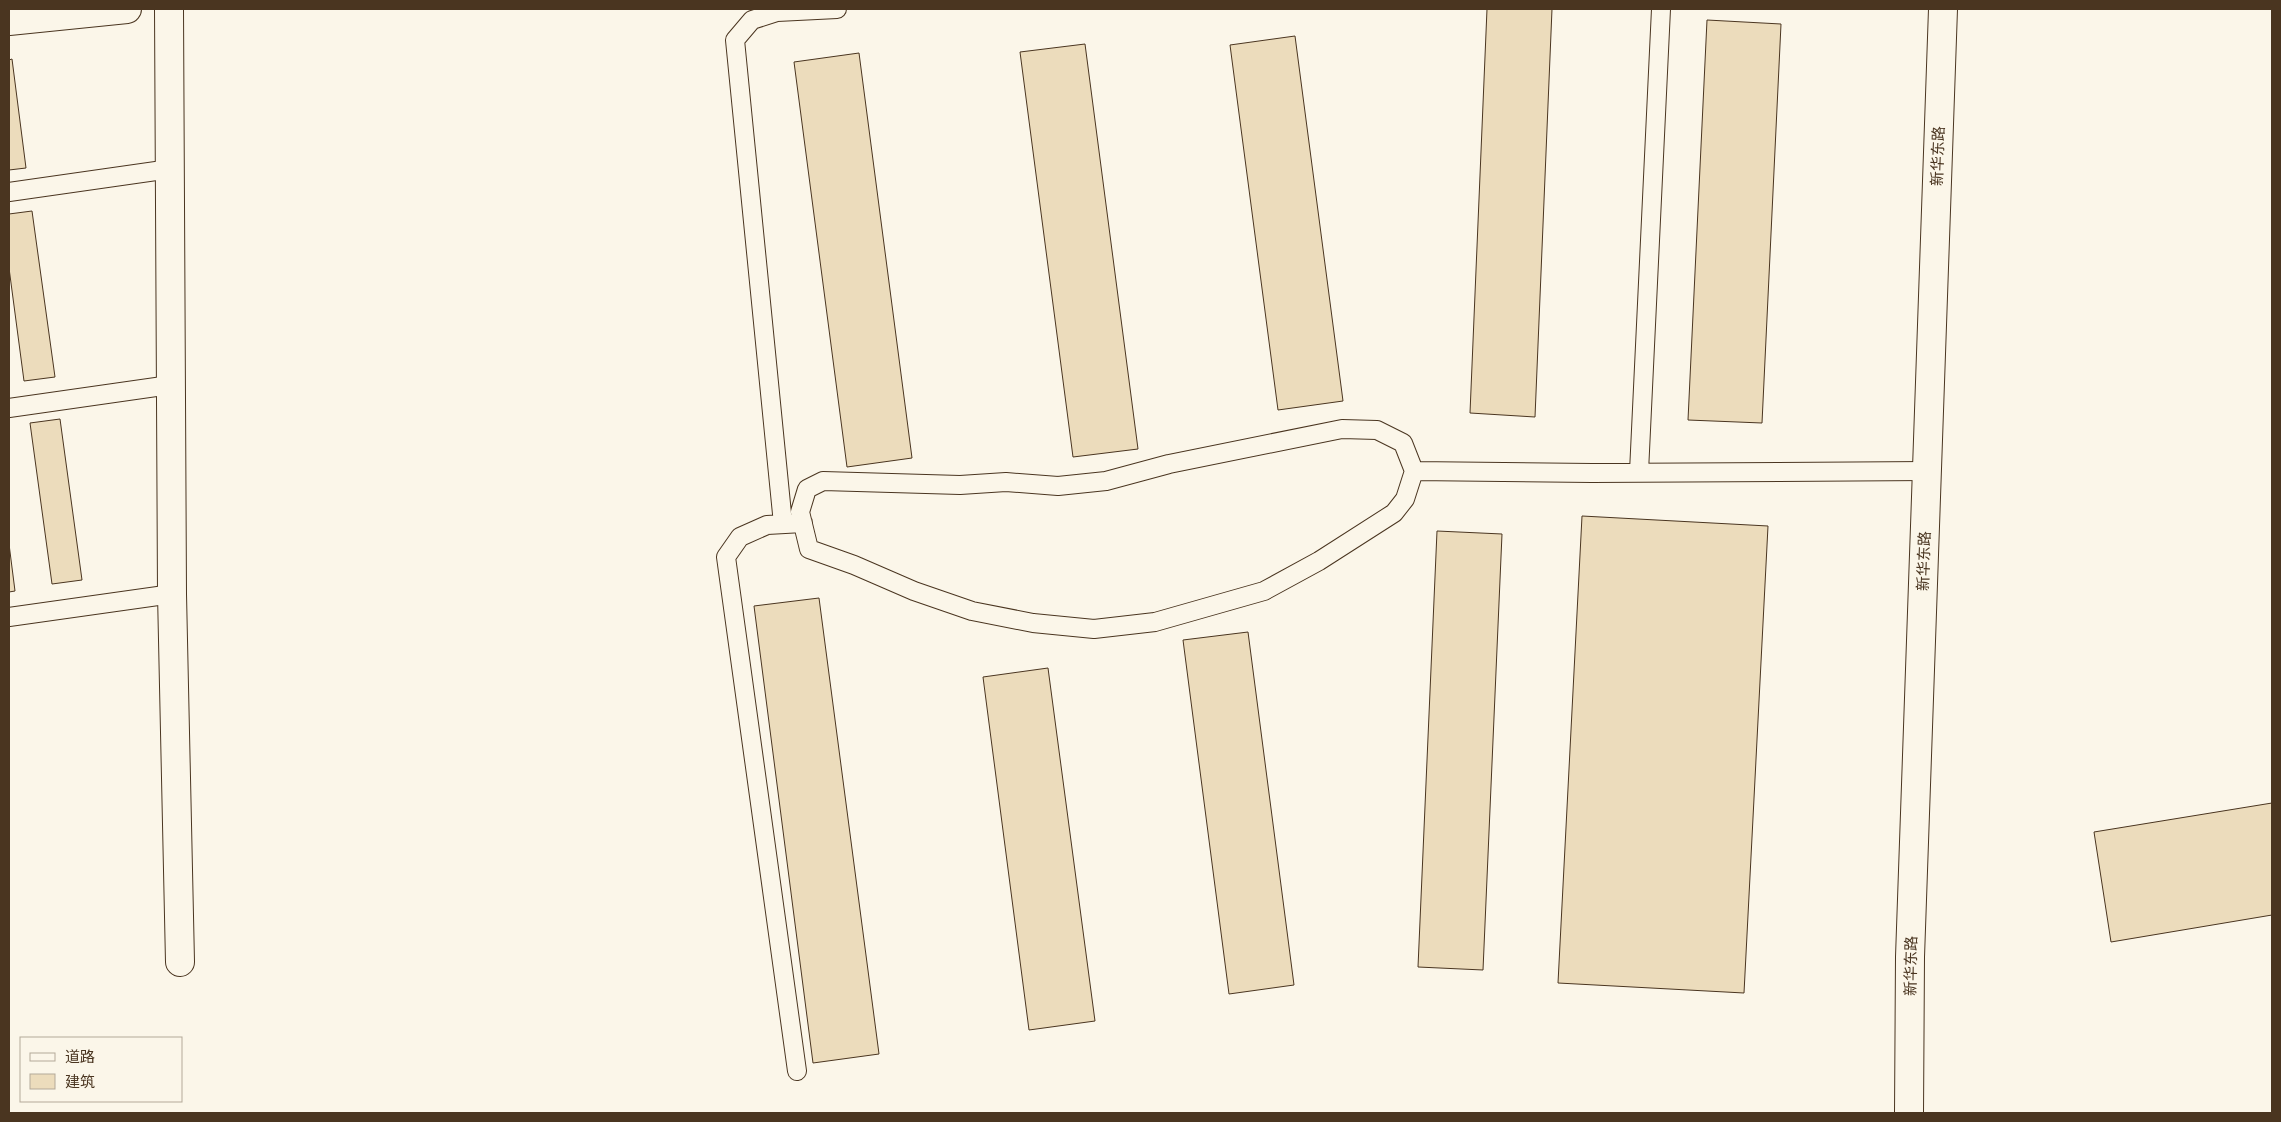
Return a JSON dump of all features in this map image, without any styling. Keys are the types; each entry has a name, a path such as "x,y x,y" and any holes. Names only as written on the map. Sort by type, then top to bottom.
{"main road":[{"path":"9,21 127,9"},
{"path":"169,9 172,594 180,962"},
{"name":"新华东路","path":"1909,1113 1910,957 1943,9"}],"lane":[{"path":"784,524 735,40 752,20 777,12 837,9"},
{"path":"1639,472 1661,9"},
{"path":"9,192 170,169"},
{"path":"9,408 170,385"},
{"path":"1342,429 1378,430 1403,444 1414,470 1406,499 1394,513 1319,561 1264,591 1155,622 1094,629 1033,623 972,611 914,592 854,565 809,549 803,523 800,512 807,489 823,481 960,486 1006,482 1058,486 1096,482 1169,464 1342,429"},
{"path":"1414,470 1639,472 1926,471"},
{"path":"796,1071 726,557 740,537 767,525 803,523"},
{"path":"9,617 172,594"}],"building":[{"path":"1487,9 1552,9 1535,417 1470,413"},
{"path":"1707,20 1781,24 1762,423 1688,420"},
{"path":"1295,36 1343,401 1278,410 1230,45"},
{"path":"1085,44 1138,449 1073,457 1020,52"},
{"path":"859,53 912,458 847,467 794,62"},
{"path":"12,59 26,168 9,170 9,60"},
{"path":"32,211 55,377 24,381 9,268 9,214"},
{"path":"60,419 82,580 52,584 30,423"},
{"path":"1582,516 1768,526 1744,993 1558,983"},
{"path":"1437,531 1502,534 1483,970 1418,967"},
{"path":"9,544 15,591 9,592"},
{"path":"819,598 879,1054 813,1063 754,606"},
{"path":"1248,632 1294,985 1229,994 1183,640"},
{"path":"1048,668 1095,1021 1029,1030 983,677"},
{"path":"2272,803 2272,915 2111,942 2094,832"}]}
